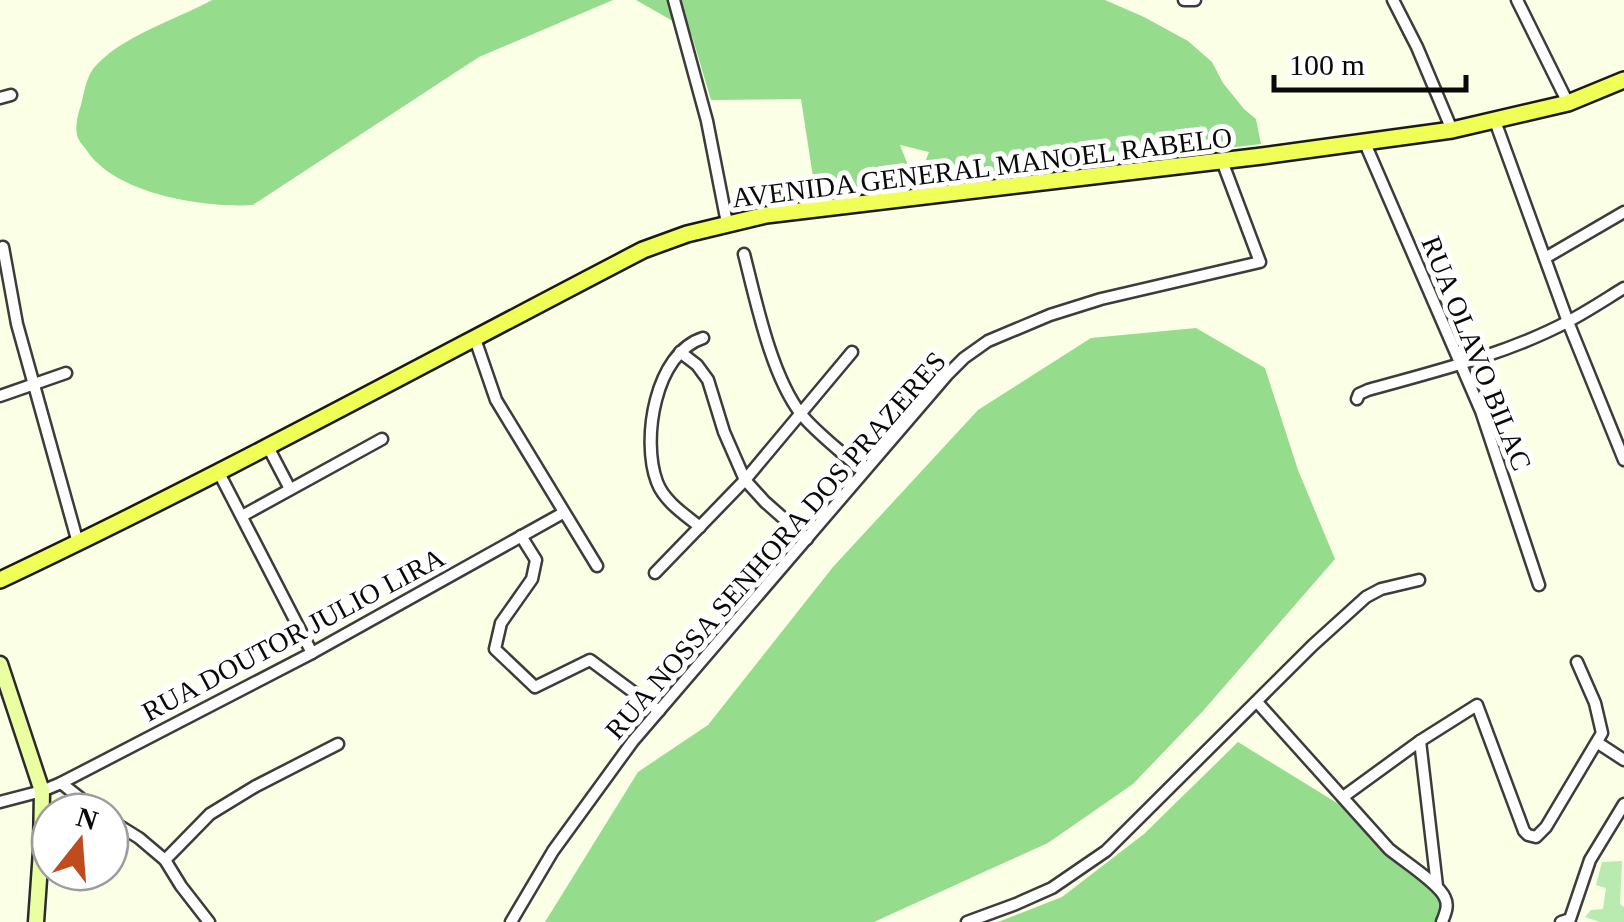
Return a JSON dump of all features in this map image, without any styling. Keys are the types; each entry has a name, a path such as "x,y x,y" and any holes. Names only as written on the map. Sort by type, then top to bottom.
{"main road":[{"name":"AVENIDA GENERAL MANOEL RABELO","path":"0,580 642,250 687,234 766,215 1452,130 1568,103 1624,80"},
{"path":"0,664 42,791 36,922"}],"street":[{"path":"674,0 704,107 727,223"},
{"path":"1184,0 1195,0"},
{"path":"1393,0 1452,130"},
{"path":"1517,0 1568,103"},
{"path":"1495,121 1568,322 1624,460"},
{"name":"RUA OLAVO BILAC","path":"1364,142 1481,411 1539,585"},
{"name":"RUA NOSSA SENHORA DOS PRAZERES","path":"511,922 572,824 633,741 964,358 988,342 1050,315 1101,299 1260,262 1222,161"},
{"path":"1545,258 1624,212"},
{"path":"3,248 17,324 78,543"},
{"path":"744,254 780,375 801,414 864,472"},
{"path":"1358,400 1359,394 1368,390 1459,364 1568,322 1624,288"},
{"path":"700,527 658,485 652,436 655,402 673,362 693,341 704,338"},
{"path":"475,339 496,400 597,566"},
{"path":"680,352 708,380 724,432 745,480 807,538"},
{"path":"656,573 745,480 852,352"},
{"path":"0,396 66,374"},
{"path":"242,516 382,439"},
{"path":"267,445 290,489"},
{"path":"218,471 312,653"},
{"name":"RUA DOUTOR JULIO LIRA","path":"0,802 61,783 312,653 563,513"},
{"path":"521,536 536,560 532,579 501,623 496,649 534,686 590,660 658,710"},
{"path":"966,922 1052,888 1106,851 1312,645 1366,597 1381,589 1420,580"},
{"path":"1344,797 1477,705 1524,831 1532,837 1542,833 1602,733 1577,662"},
{"path":"1257,702 1388,849 1437,886 1447,907 1442,922"},
{"path":"1420,741 1437,886"},
{"path":"1598,743 1624,760"},
{"path":"165,860 210,814 338,744"},
{"path":"61,783 72,792"},
{"path":"1566,921 1590,860 1624,804"},
{"path":"130,832 165,860 209,922"}],"green space":[{"path":"212,0 613,0 479,57 253,205 233,205 185,200 137,187 98,164 76,132 89,77 104,57 133,38"},
{"path":"636,0 1105,0 1188,41 1212,62 1223,83 1256,119 1261,144 934,185 922,170 929,152 900,145 917,188 815,190 801,99 711,100 692,36"},
{"path":"1196,328 1265,368 1298,470 1335,559 1203,711 1133,784 1048,843 874,922 545,922 638,772 708,725 833,567 978,410 1091,338"},
{"path":"1238,742 1350,811 1401,867 1447,907 1436,922 998,922 1062,897 1144,834"},
{"path":"1622,861 1620,904 1624,907 1624,922 1600,922 1585,917 1591,910 1603,909 1606,888 1596,885 1602,862"}]}
